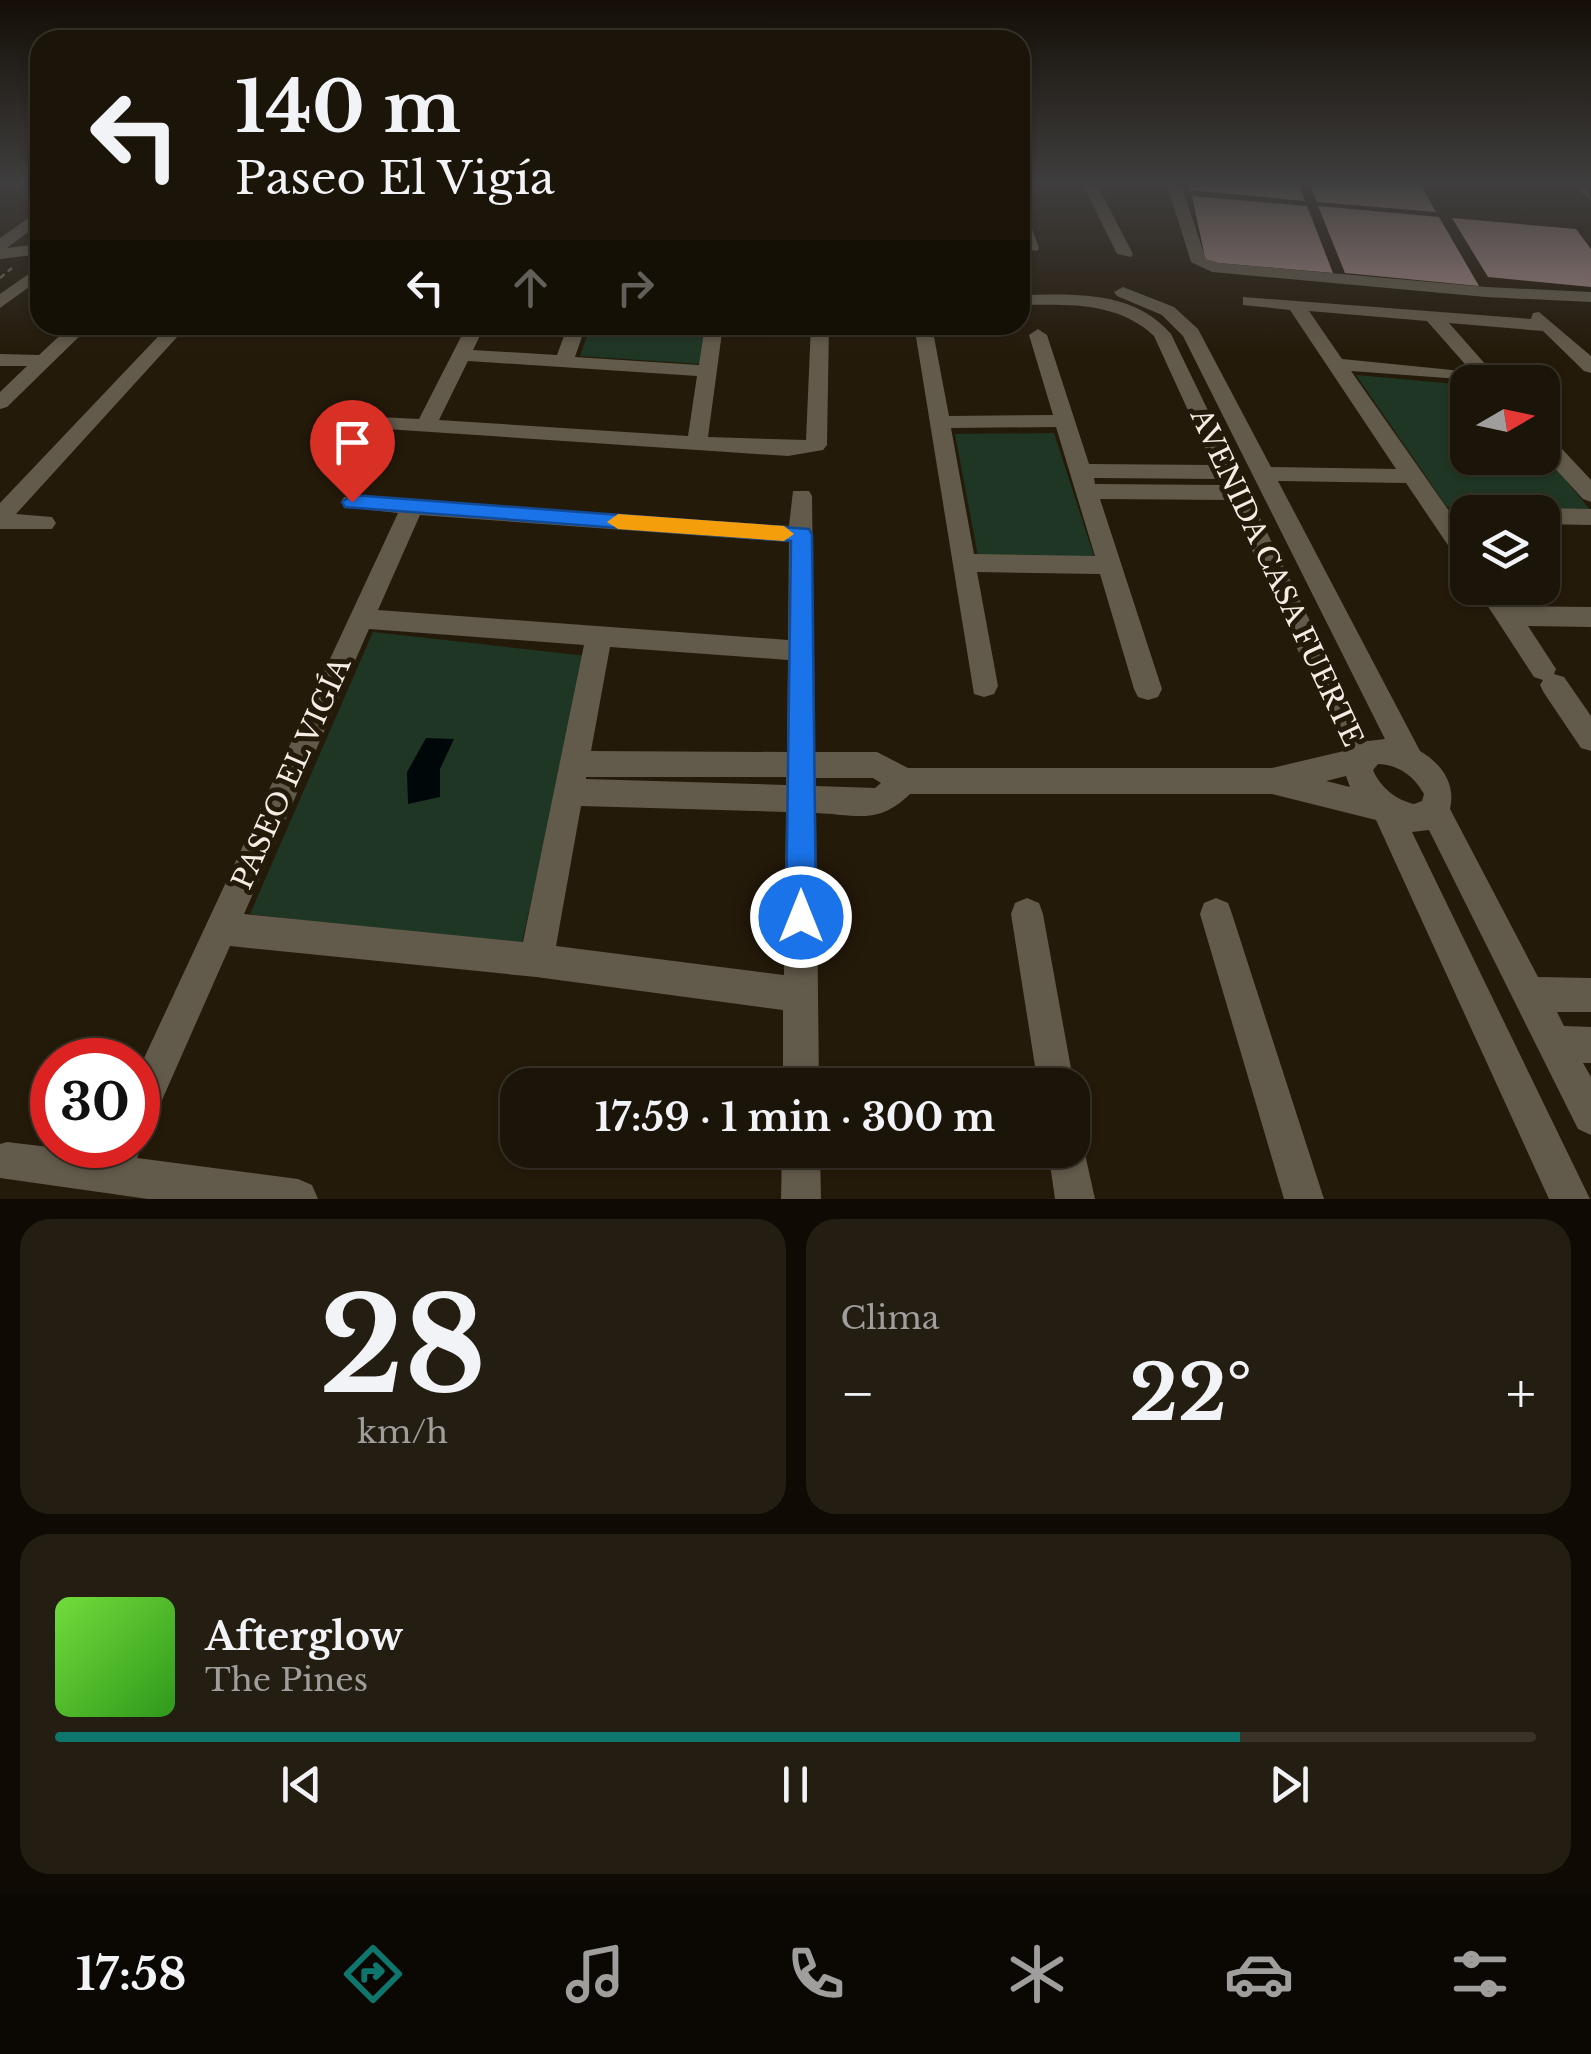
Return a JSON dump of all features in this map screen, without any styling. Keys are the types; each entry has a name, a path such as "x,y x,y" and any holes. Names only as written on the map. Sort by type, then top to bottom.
{"street":[{"path":"1118,241 1124,254"},
{"path":"1192,241 1199,262 1218,268 1486,292 1508,288 1591,295"},
{"path":"0,254 30,250"},
{"path":"0,304 30,278"},
{"name":"AVENIDA CASA FUERTE","path":"1030,285 1111,289 1168,311 1191,333 1409,758"},
{"name":"AVENIDA CASA FUERTE","path":"1030,300 1102,302 1142,316 1162,334 1362,759 1272,781"},
{"path":"1249,301 1548,326"},
{"path":"1296,305 1450,531"},
{"path":"1532,310 1591,367"},
{"path":"1433,316 1476,365"},
{"path":"0,402 71,335"},
{"path":"0,519 170,335"},
{"path":"426,426 471,335"},
{"path":"564,362 573,335"},
{"path":"698,443 712,335"},
{"path":"378,423 788,449 816,445 820,335"},
{"path":"1038,335 1148,689"},
{"path":"925,337 984,686"},
{"path":"462,355 707,370"},
{"path":"0,360 44,361"},
{"path":"1337,364 1450,377"},
{"path":"0,378 26,378"},
{"path":"1192,398 1224,398"},
{"path":"939,422 1065,421"},
{"path":"1560,460 1591,494"},
{"path":"1260,468 1408,469"},
{"path":"1260,468 1345,486 1408,469"},
{"path":"1084,481 1232,482"},
{"path":"801,1068 802,496"},
{"path":"352,502 802,535"},
{"name":"PASEO EL VIGÍA","path":"160,1063 412,507"},
{"path":"1438,514 1450,514"},
{"path":"1560,516 1591,517"},
{"path":"0,519 44,523"},
{"path":"963,563 1110,565"},
{"path":"1500,605 1591,739"},
{"path":"1508,616 1591,618"},
{"path":"361,619 801,651"},
{"path":"536,960 599,636"},
{"path":"1570,1199 1386,809 1373,800 1359,778 1362,759 1382,751 1409,758 1436,784 1439,794 1435,810 1591,1116"},
{"path":"571,778 801,764 878,765 904,781 1272,781 1409,817 1435,810"},
{"path":"571,778 801,799 881,802 904,781"},
{"path":"1027,914 1053,1068"},
{"path":"1216,914 1304,1199"},
{"name":"PASEO EL VIGÍA","path":"221,928 536,960 801,995"},
{"path":"1529,994 1591,996"},
{"path":"1554,1044 1591,1045"},
{"path":"7,1161 30,1161"},
{"path":"153,1168 298,1199"},
{"path":"801,1168 801,1199"},
{"path":"1069,1168 1075,1199"}],"green space":[{"path":"587,335 704,335 700,364 580,356"},
{"path":"1356,375 1450,383 1450,475 1560,473 1591,511 1560,510 1560,495 1450,495 1447,507"},
{"path":"1054,433 1094,556 978,556 955,434"},
{"path":"373,632 587,656 521,946 250,914"}],"shaded area":[{"path":"426,738 454,739 440,769 440,797 408,804 407,772"}],"building":[{"path":"1202,241 1321,241 1333,273 1206,262"},
{"path":"1332,241 1453,241 1479,286 1345,273"},
{"path":"1466,241 1585,241 1591,249 1591,287 1488,277"}],"slow traffic":[{"path":"618,522 784,534"}],"route":[{"path":"352,502 802,535 801,917"}]}
